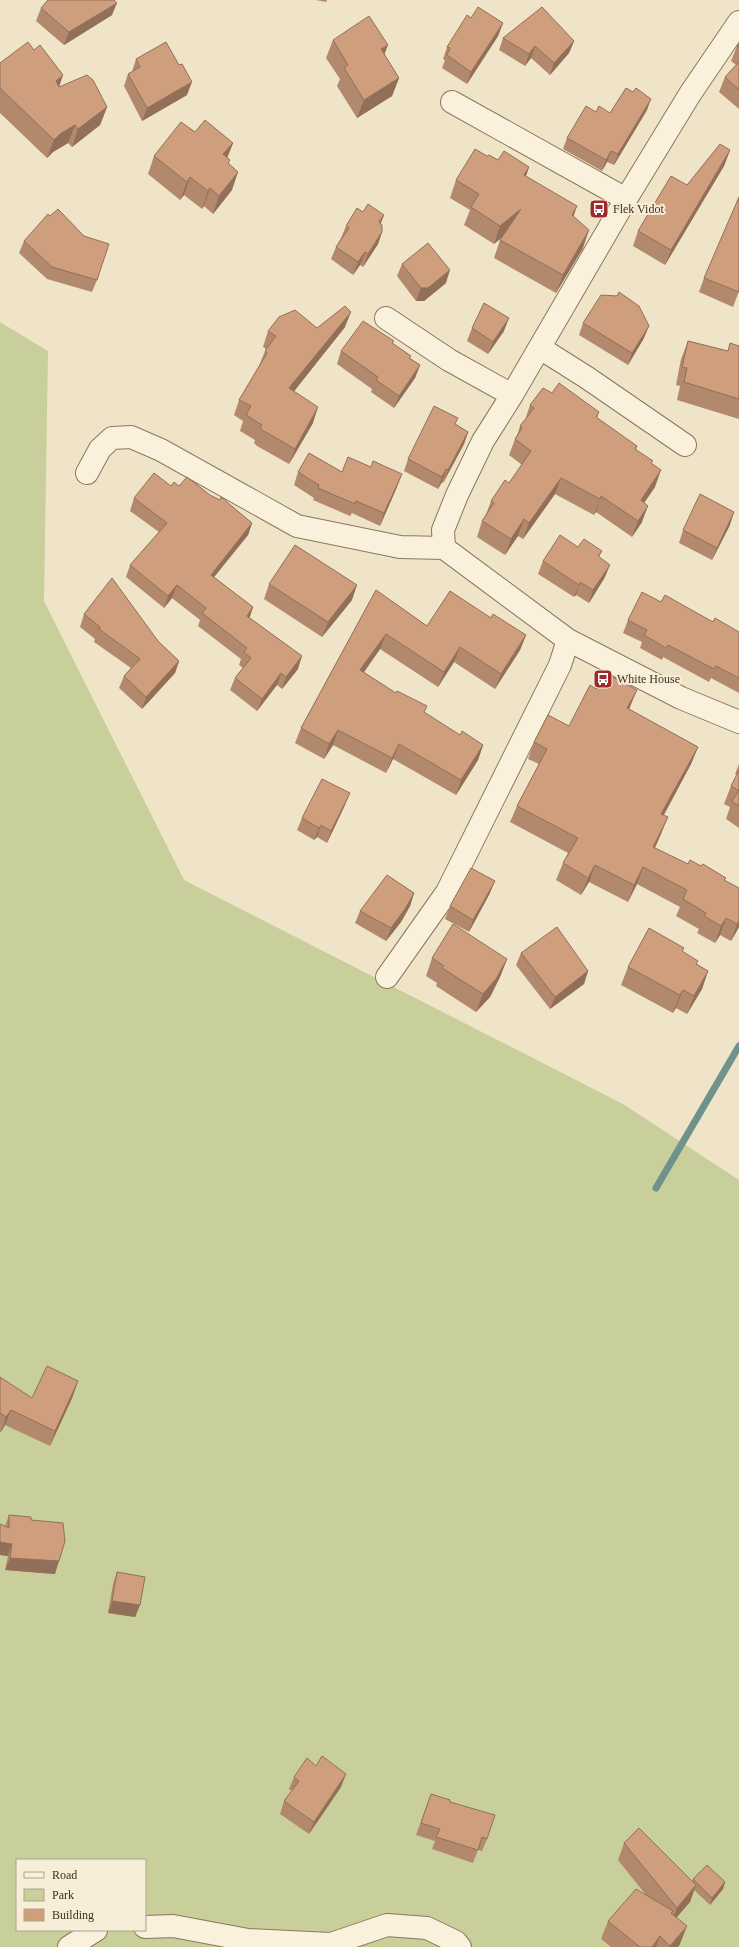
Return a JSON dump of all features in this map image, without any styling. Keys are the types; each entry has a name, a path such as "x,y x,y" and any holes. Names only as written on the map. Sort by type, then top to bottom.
{"street":[{"path":"444,548 443,530 457,495 482,441 512,395 626,199 690,94 739,22"},
{"path":"452,102 626,199"},
{"path":"386,318 449,360 512,395"},
{"path":"540,348 586,377 684,445"},
{"path":"87,473 100,449 112,438 131,437 161,450 296,526 400,547 444,548 568,640 681,698 739,722"},
{"path":"387,977 447,892 560,665 568,640"},
{"path":"146,1927 173,1926 248,1940 331,1944 388,1925 427,1928 456,1942 460,1947"},
{"path":"69,1947 94,1931"}],"green space":[{"path":"0,322 48,351 44,601 184,880 623,1104 739,1180 739,1947 0,1947"}],"building":[{"path":"48,0 114,0 117,3 69,32 41,8"},
{"path":"478,7 503,23 471,72 447,55 450,48 447,47 467,15 471,18"},
{"path":"542,7 574,41 554,63 535,46 529,54 503,38"},
{"path":"369,16 388,45 381,49 399,78 364,100 344,68 348,65 333,40"},
{"path":"28,42 34,50 40,45 63,75 56,81 59,87 87,75 93,80 107,107 78,129 75,125 60,134 54,140 0,88 0,63"},
{"path":"166,42 179,65 182,64 192,82 147,108 128,74 140,67 136,59"},
{"path":"739,62 739,90 725,77"},
{"path":"626,88 633,92 636,88 651,99 618,154 611,151 606,160 567,138 586,106 596,112 599,106 610,113"},
{"path":"205,120 233,143 223,154 230,160 228,163 238,172 219,196 210,188 208,191 190,177 187,182 154,156 181,122 195,132"},
{"path":"720,144 730,150 671,250 638,231 671,176 687,185"},
{"path":"475,149 498,160 504,151 529,167 524,175 577,206 572,215 589,230 563,275 500,240 521,209 500,226 471,207 479,194 456,180"},
{"path":"739,197 739,292 704,278"},
{"path":"368,204 384,215 379,222 382,225 382,232 368,254 365,252 358,262 336,247 349,228 346,226 357,208 363,212"},
{"path":"58,209 84,236 109,244 97,280 52,267 24,241 48,214 50,216"},
{"path":"428,243 450,270 428,288 421,288 402,264"},
{"path":"619,292 639,306 649,326 632,353 583,323 601,295 617,296"},
{"path":"484,303 509,318 493,342 472,328"},
{"path":"345,306 351,312 289,388 318,407 295,449 262,430 260,427 262,425 246,415 251,406 239,400 267,353 265,351 276,336 268,331 279,317 295,310 317,328"},
{"path":"363,321 394,341 392,343 411,356 409,358 420,365 399,396 376,380 378,377 341,351"},
{"path":"688,341 728,351 730,343 739,346 739,399 684,382 687,368 682,367"},
{"path":"559,383 599,412 596,417 637,446 635,449 653,461 651,463 661,470 641,500 648,506 638,521 601,496 600,499 561,478 529,523 524,519 511,539 482,521 494,503 491,501 505,480 509,483 531,451 515,439 522,428 520,426 534,408 530,405 543,388 552,393"},
{"path":"434,406 458,418 455,424 468,432 448,470 446,469 442,477 408,459"},
{"path":"309,453 342,472 348,457 371,467 373,461 402,474 384,513 356,501 355,504 318,488 319,485 298,472"},
{"path":"154,473 171,486 174,482 179,486 187,477 210,495 220,500 221,497 252,523 211,575 253,607 247,616 302,656 286,677 281,673 262,699 235,678 251,658 244,652 247,648 202,613 206,608 177,585 168,596 130,565 167,523 134,498"},
{"path":"700,494 734,512 717,548 683,530"},
{"path":"560,535 578,547 584,539 602,551 598,556 610,565 593,590 580,582 579,585 543,561"},
{"path":"295,545 357,585 328,622 269,584"},
{"path":"112,578 158,641 179,661 146,697 124,676 140,659 99,629 100,627 84,614"},
{"path":"376,590 427,626 450,591 491,618 493,614 526,635 501,674 460,647 444,672 386,634 360,670 396,693 397,691 427,706 424,712 460,735 462,731 483,745 461,780 399,744 392,758 338,730 329,744 301,728"},
{"path":"642,592 661,602 665,595 713,622 715,618 739,632 739,678 716,666 714,669 668,645 666,648 644,635 647,630 628,620"},
{"path":"605,673 637,690 627,708 698,747 661,814 668,817 653,847 688,864 690,860 701,866 703,864 726,878 724,880 739,888 739,921 737,924 726,918 721,926 704,916 706,913 683,899 687,890 643,867 634,885 595,865 588,878 563,863 578,838 517,806 547,749 534,742 548,715 569,726 590,685 596,689"},
{"path":"739,770 739,791 731,786"},
{"path":"322,779 350,793 331,831 321,825 319,828 302,818"},
{"path":"739,791 739,806 732,801"},
{"path":"471,868 495,881 473,920 450,906"},
{"path":"387,875 414,893 405,909 391,928 360,911"},
{"path":"453,924 507,959 496,979 483,994 442,968 444,966 432,958"},
{"path":"557,927 588,971 555,997 521,953"},
{"path":"649,928 684,948 682,951 698,961 696,964 708,971 694,996 683,990 680,995 628,967"},
{"path":"47,1366 78,1381 55,1431 11,1410 6,1417 0,1413 0,1377 32,1398"},
{"path":"9,1515 31,1517 31,1520 63,1523 65,1541 59,1561 10,1558 12,1544 0,1542 0,1524 9,1528"},
{"path":"117,1572 145,1577 140,1605 112,1601"},
{"path":"322,1756 346,1774 314,1822 284,1801 299,1781 294,1777 307,1758 316,1766"},
{"path":"431,1794 450,1800 450,1802 495,1815 487,1839 482,1837 478,1850 436,1837 440,1829 421,1823"},
{"path":"639,1828 696,1885 677,1908 624,1843"},
{"path":"707,1865 725,1882 712,1898 693,1879"},
{"path":"636,1889 673,1911 671,1913 687,1926 670,1946 660,1936 652,1947 640,1947 608,1921"}],"waterway":[{"path":"656,1188 739,1046"}],"place":[{"name":"Flek Vidot","path":"599,209"},
{"name":"White House","path":"603,679"}]}
